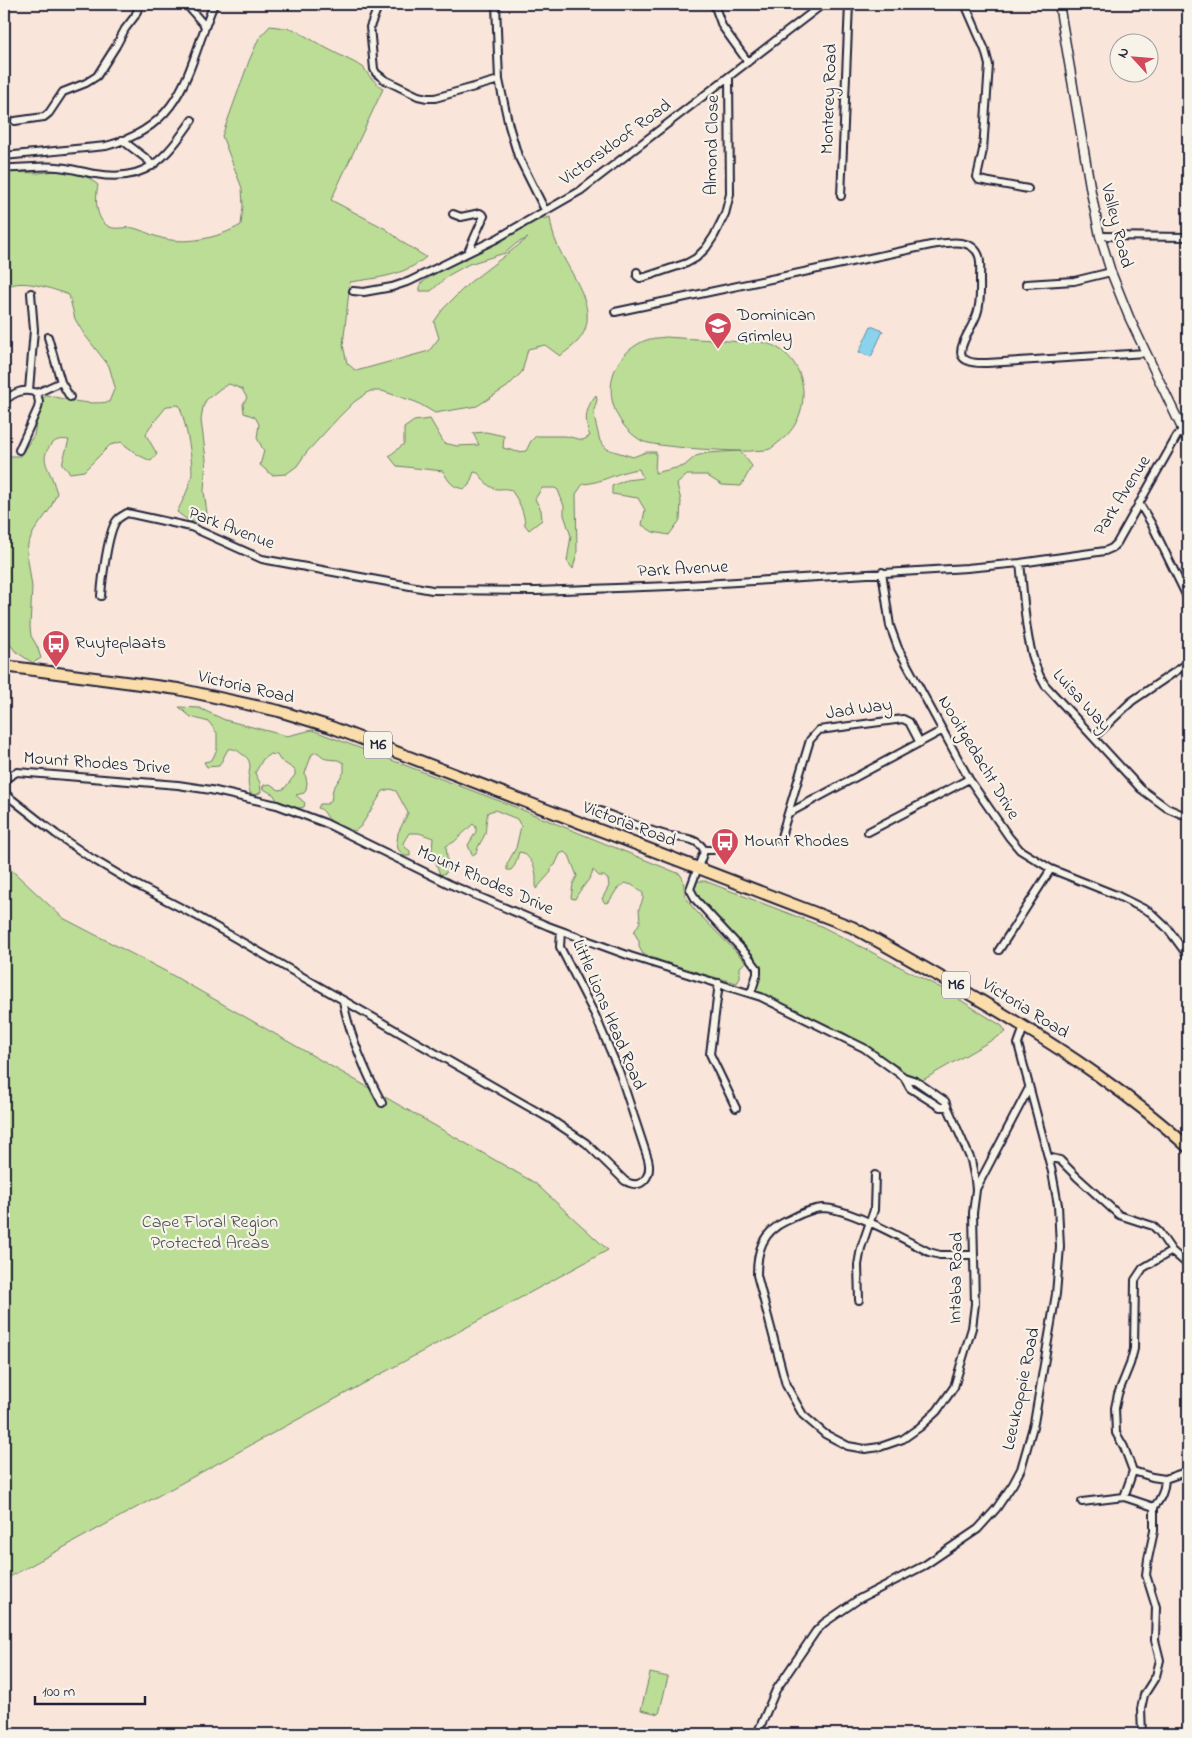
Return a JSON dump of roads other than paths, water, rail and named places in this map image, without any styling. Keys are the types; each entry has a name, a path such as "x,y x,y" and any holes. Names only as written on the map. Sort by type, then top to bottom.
{"main road":[{"name":"Victoria Road","path":"4,666 178,689 279,711 330,727 852,927 898,951 1024,1027 1127,1097 1188,1147"}],"street":[{"path":"15,121 44,117 64,92 97,76 125,29 136,16 140,4"},
{"path":"186,4 205,26"},
{"path":"4,156 106,146 147,128 158,119 178,96 187,79 214,4"},
{"path":"379,4 370,27 374,69 380,77 418,96 428,98 435,98 499,80"},
{"path":"496,4 499,80 509,126 518,156 545,210"},
{"path":"714,4 722,26 748,62"},
{"name":"Victorskloof Road","path":"353,291 364,292 410,282 496,238 586,187 823,4"},
{"name":"Monterey Road","path":"841,196 849,4"},
{"path":"965,4 987,55 989,65 983,150 977,177 979,180 1028,189"},
{"name":"Valley Road","path":"1059,4 1100,236 1111,272 1129,317 1146,353 1186,426 1188,441"},
{"name":"Almond Close","path":"637,272 637,276 640,278 645,277 687,263 696,258 706,248 725,214 730,194 729,77"},
{"path":"4,168 55,166 95,174 117,176 140,173 152,166 174,145 192,120"},
{"path":"122,140 143,156 152,166"},
{"path":"452,214 461,217 480,213 484,216 468,252"},
{"path":"1100,236 1188,237"},
{"path":"615,312 931,245 958,242 973,248 979,258 978,311 961,346 964,358 971,362 987,363 1146,353"},
{"path":"1026,284 1074,281 1111,272"},
{"path":"29,390 34,330 31,292"},
{"path":"48,337 61,382 70,397"},
{"path":"4,401 15,393 24,390 37,393 61,382"},
{"path":"19,450 38,408 39,400 37,393"},
{"name":"Park Avenue","path":"101,596 103,572 110,535 117,520 127,513 190,527 262,560 432,590 536,590 670,586 1020,563 1105,551 1112,548 1186,426"},
{"path":"1139,503 1151,523 1188,599"},
{"name":"Luisa Way","path":"1020,563 1030,650 1036,670 1045,685 1141,789 1167,808 1188,817"},
{"name":"Nooitgedacht Drive","path":"882,572 892,635 969,779 1009,837 1020,850 1051,869 1116,895 1150,912 1168,929 1188,956"},
{"path":"1094,737 1132,701 1188,663"},
{"name":"Jad Way","path":"780,840 810,740 819,730 903,719 909,722 920,742"},
{"path":"789,813 943,730"},
{"name":"Mount Rhodes Drive","path":"630,1183 586,1143 550,1119 212,924 133,883 91,858 56,834 9,797 5,792 7,778 17,772 173,784 211,790 277,805 346,833 449,884 561,931 630,956 751,994 846,1038 864,1048 904,1077"},
{"path":"868,832 969,779"},
{"path":"590,807 665,835 691,840 700,844 704,850"},
{"path":"704,850 691,885 693,895 757,968 756,980 751,994"},
{"path":"704,850 713,850"},
{"path":"1000,950 1051,869"},
{"name":"Little Lions Head Road","path":"561,931 560,947 595,1014 618,1071 648,1159 649,1174 645,1180 638,1183 630,1183"},
{"path":"719,983 710,1054 736,1108"},
{"path":"343,1001 349,1030 372,1085 382,1103"},
{"name":"Leeukoppie Road","path":"757,1734 776,1690 824,1623 859,1599 925,1565 978,1528 990,1516 1016,1478 1023,1462 1034,1424 1059,1274 1060,1247 1058,1205 1048,1157 1018,1044 1024,1027"},
{"name":"Intaba Road","path":"904,1077 910,1088 940,1107 947,1108 971,1160 976,1190 973,1213 974,1255 975,1304 972,1328 954,1387 936,1411 920,1427 903,1439 880,1447 865,1449 848,1446 825,1434 803,1415 786,1385 757,1275 757,1257 765,1238 775,1226 810,1210 823,1208 871,1223 929,1252 940,1255 974,1255"},
{"name":"Intaba Road","path":"976,1190 1029,1088"},
{"path":"1048,1157 1062,1162 1119,1215 1154,1226 1172,1251 1188,1265"},
{"path":"859,1300 858,1265 861,1248 871,1223 876,1195 875,1174"},
{"path":"1124,1497 1133,1471 1124,1447 1116,1433 1114,1420 1118,1394 1134,1349 1134,1287 1137,1276 1143,1268 1172,1251"},
{"path":"1133,1471 1164,1479 1188,1471"},
{"path":"1142,1734 1142,1702 1146,1691 1156,1676 1160,1660 1155,1640 1156,1607 1146,1575 1154,1531 1154,1506 1161,1499 1164,1479"},
{"path":"1082,1502 1124,1497 1154,1506"}],"water":[{"path":"871,326 883,331 871,357 859,352"}],"place":[{"name":"Dominican Grimley","path":"718,350"},
{"name":"Ruyteplaats","path":"56,668"},
{"name":"Mount Rhodes","path":"725,866"}],"park label":[{"name":"Cape Floral Region Protected Areas","path":"210,1233"}]}
